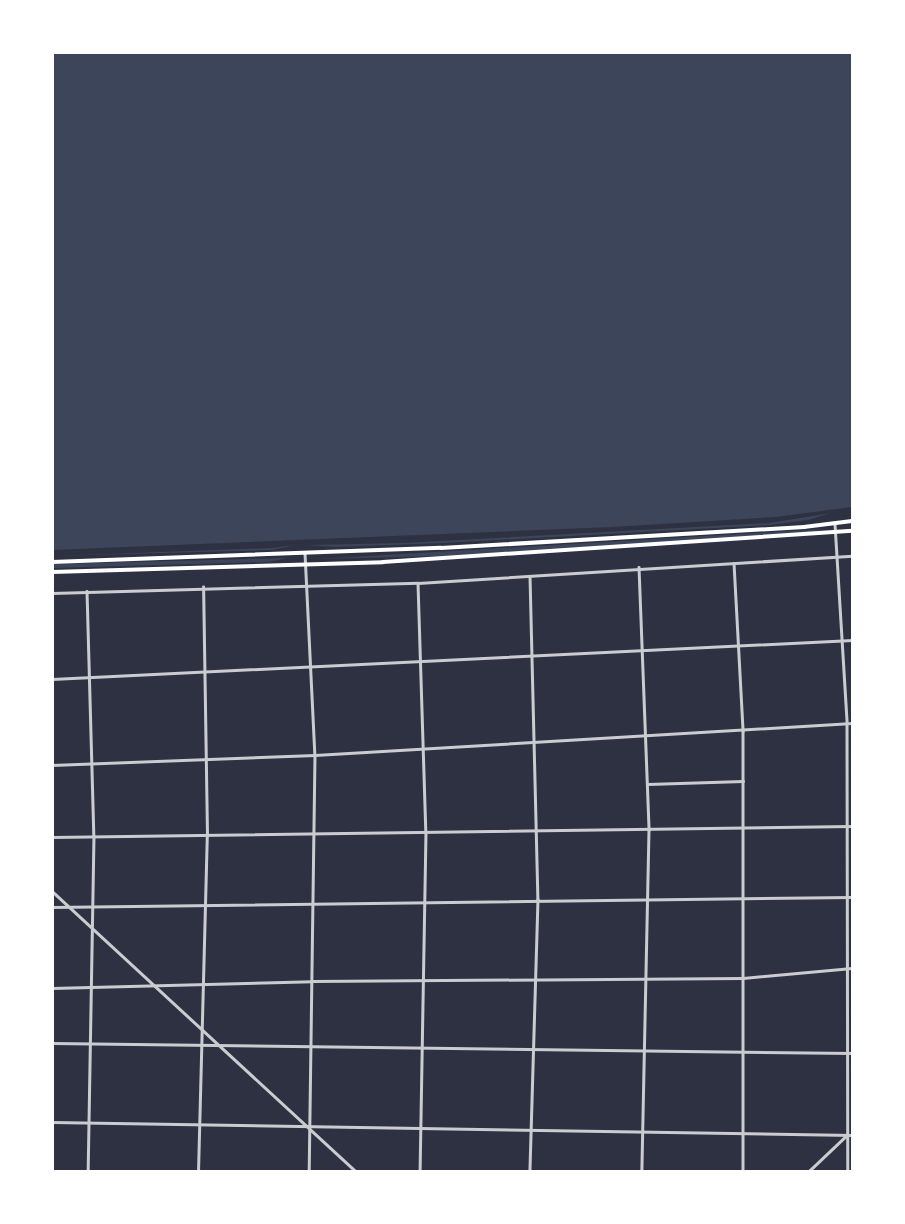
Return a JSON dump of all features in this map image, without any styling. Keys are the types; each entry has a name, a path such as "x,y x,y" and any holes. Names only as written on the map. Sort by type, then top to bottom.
{"main road":[{"path":"52,562 441,548 852,521"},
{"path":"52,572 383,562 852,531"}],"street":[{"path":"835,524 847,723 847,897 850,968 848,1171"},
{"path":"305,553 316,755 309,1171"},
{"path":"52,593 418,583 639,567 852,556"},
{"path":"734,563 743,731 743,1171"},
{"path":"639,567 648,736 649,830 642,1171"},
{"path":"530,576 538,899 530,1171"},
{"path":"418,583 426,749 420,1171"},
{"path":"198,1171 207,835 202,672 203,587"},
{"path":"86,591 91,677 94,836 88,1171"},
{"path":"52,679 852,640"},
{"path":"52,765 316,755 852,723"},
{"path":"648,783 743,781"},
{"path":"52,837 852,826"},
{"path":"52,891 357,1171"},
{"path":"52,907 852,897"},
{"path":"52,988 312,981 743,978 850,968"},
{"path":"52,1044 850,1053"},
{"path":"52,1122 643,1134 850,1135"},
{"path":"808,1171 850,1135"}],"shaded area":[{"path":"53,52 852,53 852,507 776,517 613,527 53,550"},
{"path":"831,513 808,520 770,525 444,543 334,547 307,545 403,543 769,523"},
{"path":"824,529 806,533 722,539 440,556 317,559"},
{"path":"300,544 272,550 53,556 273,548"},
{"path":"287,558 269,562 52,568 53,564"}]}
